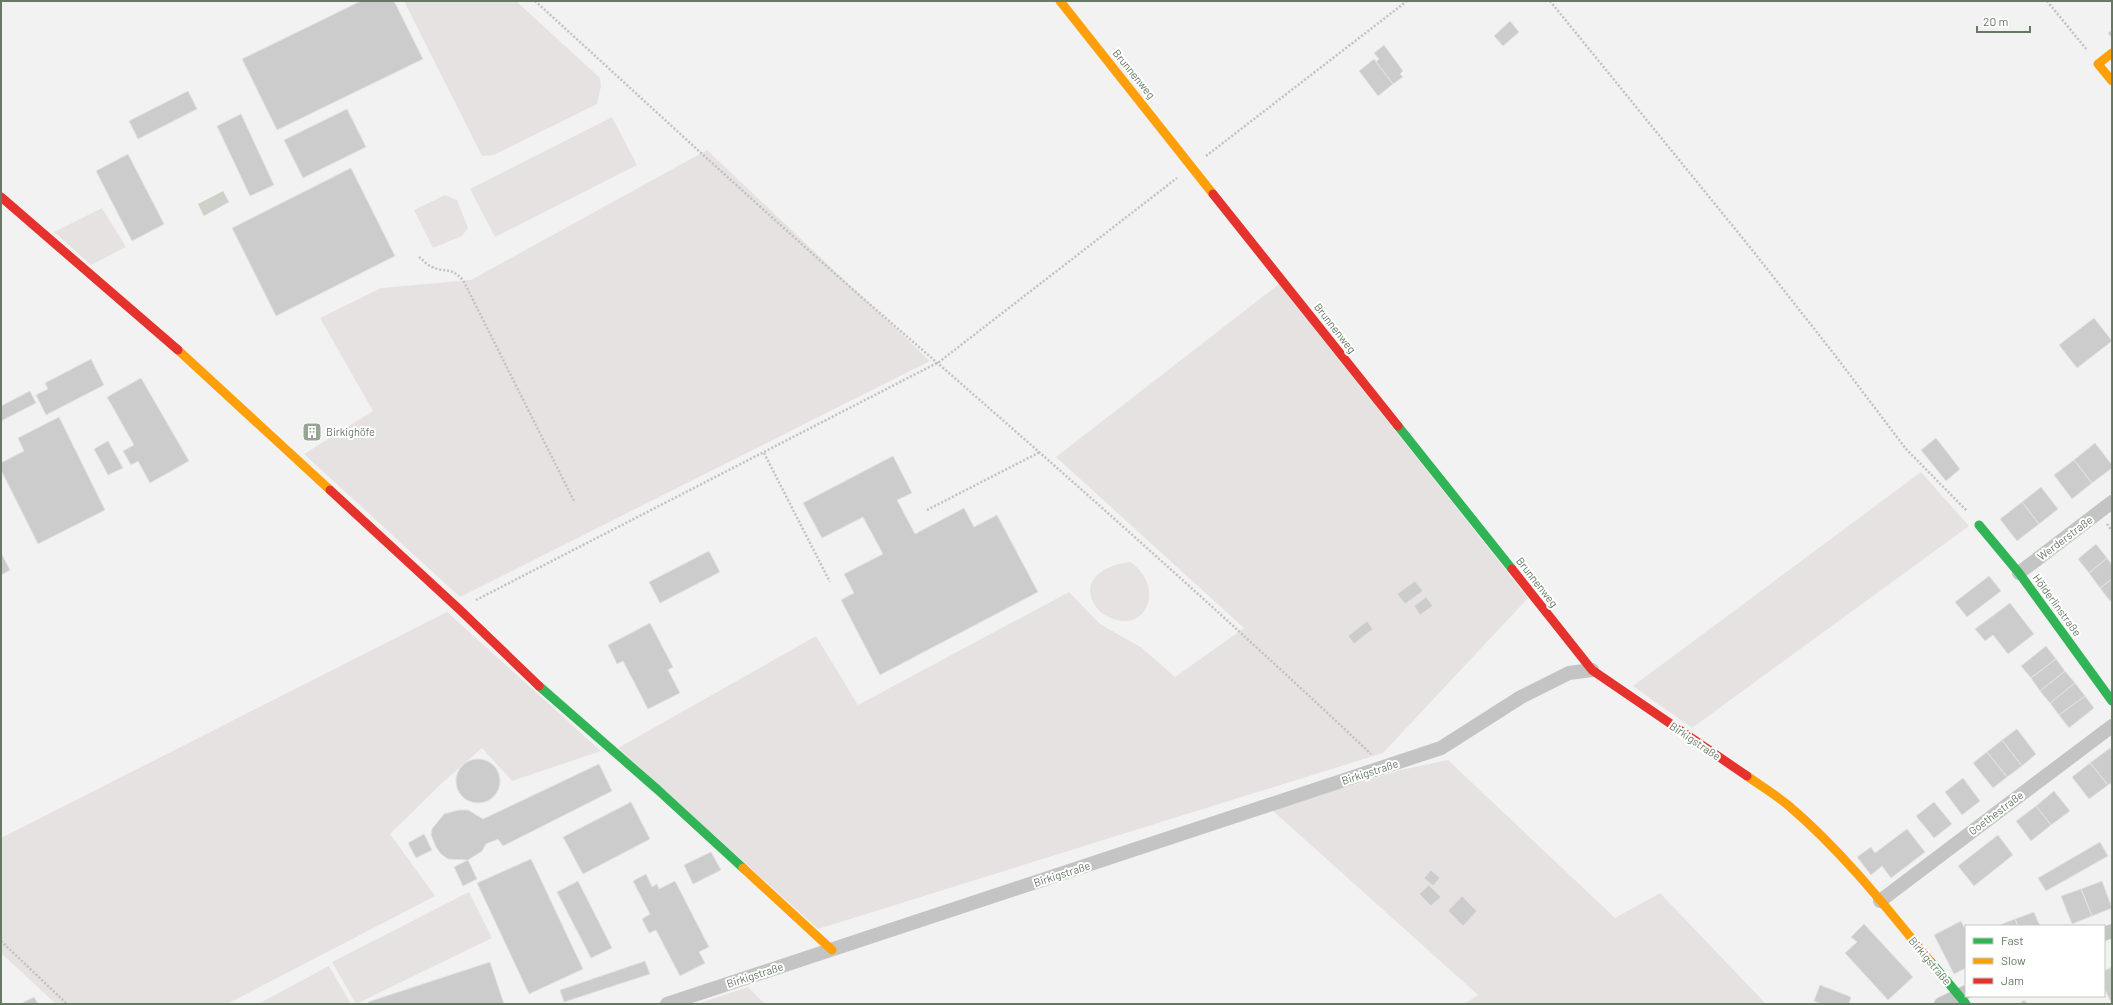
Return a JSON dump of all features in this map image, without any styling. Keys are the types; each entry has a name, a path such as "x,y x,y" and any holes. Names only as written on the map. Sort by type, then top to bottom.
{"street":[{"name":"Brunnenweg","path":"1060,1 1592,670"},
{"path":"2112,53 2098,64 2112,81"},
{"path":"1,197 173,346 459,609 552,699 658,790 832,950"},
{"name":"Werderstraße","path":"2019,573 2112,502"},
{"name":"Hölderlinstraße","path":"1979,525 2019,573 2112,701"},
{"name":"Birkigstraße","path":"667,1004 1441,748 1521,697 1569,673 1592,670 1788,805 1813,827 1880,901 1963,997"},
{"name":"Goethestraße","path":"1880,901 2112,726"},
{"path":"1941,1004 1963,997"}],"path":[{"path":"535,1 865,300 939,362 1274,662 1385,767"},
{"path":"459,609 939,362 1407,1"},
{"path":"1550,1 1749,246 1830,348 1906,449 1979,525"},
{"path":"2047,1 2098,64"},
{"path":"419,257 432,267 451,271 463,280 574,501"},
{"path":"927,510 1040,452"},
{"path":"764,453 830,582"},
{"path":"1,941 67,1004"}],"shaded area":[{"path":"404,1 516,1 600,78 601,86 597,104 494,155 482,156"},
{"path":"612,117 637,165 495,237 470,189"},
{"path":"707,150 930,361 460,597 304,454 373,411 320,318 381,288 471,280"},
{"path":"223,191 229,202 204,216 198,204"},
{"path":"445,195 457,200 468,228 462,236 433,248 414,210"},
{"path":"102,208 126,247 91,265 54,232"},
{"path":"1279,284 1528,598 1383,753 818,929 618,748 816,636 858,705 1069,592 1100,624 1142,648 1175,677 1244,628 1056,457"},
{"path":"1921,472 1969,526 1692,728 1633,686"},
{"path":"1130,562 1141,571 1147,582 1149,594 1148,604 1142,613 1134,619 1124,621 1108,617 1098,610 1090,593 1091,585 1099,573 1122,563"},
{"path":"447,612 601,751 512,781 482,748 442,783 390,834 435,896 227,1004 56,1004 1,953 1,838"},
{"path":"1448,760 1615,918 1660,893 1766,1004 1464,1004 1478,995 1272,810 1401,770"},
{"path":"469,892 492,938 356,1004 332,962"},
{"path":"329,966 351,1004 258,1004"},
{"path":"748,987 765,1004 697,1004"}],"building":[{"path":"361,1 394,1 423,59 277,130 242,59"},
{"path":"1510,21 1519,32 1503,46 1494,36"},
{"path":"2112,30 2112,39 2108,33"},
{"path":"1384,45 1403,71 1400,74 1403,77 1393,84 1376,62 1379,59 1374,53"},
{"path":"1374,59 1393,84 1378,96 1359,71"},
{"path":"188,91 197,109 138,139 129,121"},
{"path":"347,109 366,147 303,178 284,140"},
{"path":"241,114 274,185 250,196 217,126"},
{"path":"128,154 164,224 132,241 96,171"},
{"path":"351,168 395,256 276,316 232,228"},
{"path":"2094,318 2112,341 2077,368 2059,345"},
{"path":"91,359 104,385 46,415 36,395 48,389 45,383"},
{"path":"141,378 189,461 150,483 138,461 131,465 123,451 134,445 107,397"},
{"path":"30,391 36,403 1,421 1,406"},
{"path":"59,417 105,510 38,544 1,470 1,463 24,451 18,438"},
{"name":"Birkighöfe","path":"315,424 320,434 308,441 303,430"},
{"path":"1936,438 1960,469 1946,481 1921,450"},
{"path":"108,441 123,468 108,475 94,449"},
{"path":"2095,443 2112,465 2112,468 2092,483 2074,460"},
{"path":"893,456 912,493 897,500 915,534 964,508 974,527 997,515 1038,592 880,675 841,600 854,593 844,574 883,554 863,517 822,538 803,503"},
{"path":"2074,460 2092,483 2072,499 2054,475"},
{"path":"2041,487 2058,509 2039,524 2022,502"},
{"path":"2022,502 2039,524 2017,541 2000,519"},
{"path":"2096,544 2107,558 2089,573 2078,559"},
{"path":"709,551 720,572 660,603 649,582"},
{"path":"1,553 10,570 1,575"},
{"path":"2107,558 2112,565 2112,579 2100,588 2089,573"},
{"path":"1989,576 2001,591 1967,617 1955,602"},
{"path":"2112,579 2112,599 2110,601 2100,588"},
{"path":"1415,581 1423,591 1405,604 1397,594"},
{"path":"1426,597 1433,606 1420,615 1414,606"},
{"path":"2010,603 2034,634 2008,654 1993,635 1985,641 1975,629"},
{"path":"1367,621 1373,629 1354,644 1348,636"},
{"path":"650,623 673,667 668,670 680,693 648,709 623,661 617,664 608,645"},
{"path":"2046,646 2056,659 2031,678 2021,666"},
{"path":"2056,659 2065,671 2040,691 2031,678"},
{"path":"2065,671 2075,683 2050,703 2040,691"},
{"path":"2075,683 2085,696 2059,715 2050,703"},
{"path":"2085,696 2094,708 2069,728 2059,715"},
{"path":"2017,729 2036,754 2022,766 2002,740"},
{"path":"2002,740 2022,766 2007,777 1987,752"},
{"path":"2110,748 2112,751 2112,782 2108,785 2090,763"},
{"path":"1987,752 2007,777 1993,788 1973,763"},
{"path":"474,759 482,759 494,765 500,777 500,785 494,797 482,803 474,803 462,797 456,785 456,777 462,765"},
{"path":"2090,763 2108,785 2089,799 2072,777"},
{"path":"599,764 612,791 503,846 498,839 486,844 482,851 468,860 448,859 441,854 436,847 431,835 432,829 444,814 459,810 468,810 483,819"},
{"path":"1963,778 1980,801 1962,815 1945,792"},
{"path":"2054,791 2070,811 2051,825 2036,806"},
{"path":"631,802 650,839 583,874 563,837"},
{"path":"1934,802 1952,824 1934,838 1916,816"},
{"path":"2036,806 2051,825 2031,841 2016,821"},
{"path":"1907,829 1925,852 1891,878 1882,866 1871,875 1857,857 1871,847 1875,853"},
{"path":"424,834 432,850 416,858 408,843"},
{"path":"1998,835 2013,855 1974,886 1958,866"},
{"path":"2100,842 2108,856 2046,891 2038,878"},
{"path":"711,852 721,870 693,884 684,865"},
{"path":"531,859 583,969 529,994 477,883"},
{"path":"468,860 477,879 463,886 454,867"},
{"path":"1431,870 1440,878 1433,886 1424,878"},
{"path":"646,874 652,887 657,884 659,889 675,881 709,947 699,952 705,963 680,976 656,930 649,933 642,919 650,914 633,881"},
{"path":"578,881 612,948 591,958 557,892"},
{"path":"2102,881 2112,908 2092,916 2081,889"},
{"path":"1429,885 1441,897 1431,906 1419,894"},
{"path":"2081,889 2092,916 2072,924 2061,896"},
{"path":"1462,896 1477,911 1463,926 1448,911"},
{"path":"2034,912 2040,925 2018,925 2015,919"},
{"path":"2015,919 2018,925 2000,925"},
{"path":"1961,921 1965,929 1965,968 1954,974 1934,935"},
{"path":"1864,924 1913,977 1888,1000 1845,953 1857,942 1851,937"},
{"path":"645,961 650,974 564,1002 560,990"},
{"path":"490,962 504,1004 369,1004 368,1002"},
{"path":"2112,967 2112,1004 2105,990 2105,970"},
{"path":"1820,985 1851,997 1849,1004 1822,1004 1814,1001"},
{"path":"34,997 38,1004 20,1004"},
{"path":"2024,1000 2028,1004 2019,1004"}],"traffic: fast":[{"path":"1398,426 1512,569"},
{"path":"1979,525 2019,573 2112,701"},
{"path":"539,686 658,790 743,868"},
{"path":"1930,961 1966,1004"}],"traffic: slow":[{"path":"1060,1 1213,194"},
{"path":"2112,53 2098,64 2112,81"},
{"path":"178,350 330,490"},
{"path":"1747,776 1789,806 1827,842 1863,880 1930,961"},
{"path":"743,868 832,950"}],"traffic: jam":[{"path":"1213,194 1398,426"},
{"path":"1,197 178,350"},
{"path":"330,490 459,609 539,686"},
{"path":"1512,569 1592,670 1747,776"}],"place":[{"name":"Birkighöfe","path":"312,432"}]}
